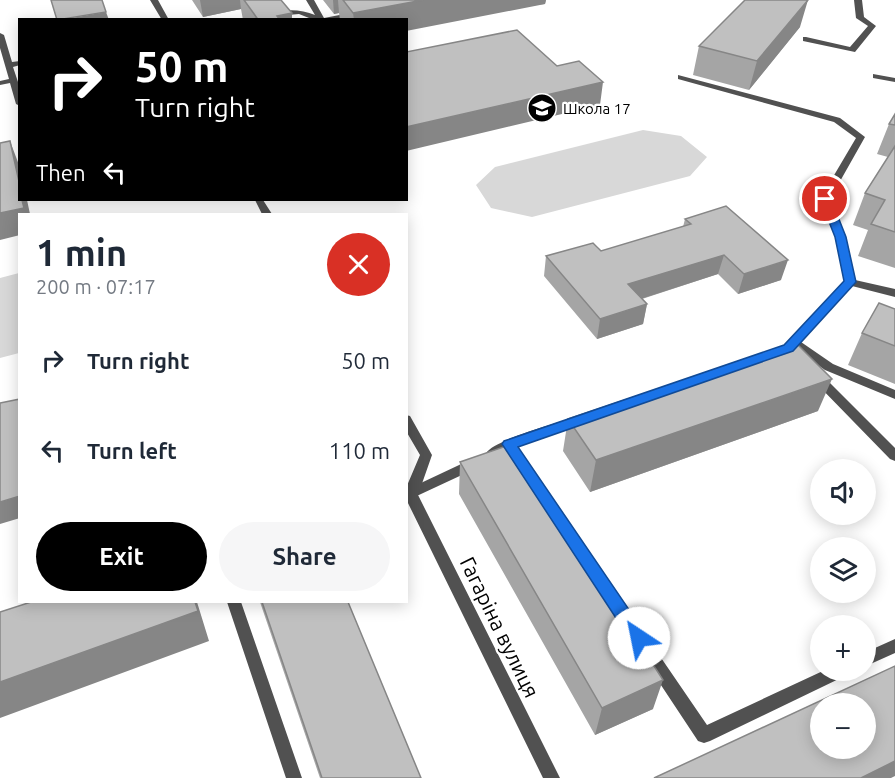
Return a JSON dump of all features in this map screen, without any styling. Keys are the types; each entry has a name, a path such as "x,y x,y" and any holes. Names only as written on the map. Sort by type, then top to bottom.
{"street":[{"path":"154,0 165,18"},
{"path":"310,0 322,18"},
{"path":"806,39 852,50 872,26 860,18 858,0"},
{"path":"265,16 272,10 300,12 317,18"},
{"path":"333,18 359,13"},
{"path":"0,35 18,97"},
{"path":"9,65 18,63"},
{"path":"876,76 895,81"},
{"path":"681,77 837,120 861,137 825,199 841,237 850,282"},
{"path":"0,83 13,80"},
{"path":"850,282 895,293"},
{"path":"767,356 791,345 850,282"},
{"path":"791,345 829,367 895,395"},
{"path":"791,345 895,456"},
{"path":"408,495 591,417"},
{"path":"408,423 426,455 408,495"},
{"name":"Гагаріна вулиця","path":"408,495 552,778"},
{"path":"561,522 704,735 819,681"},
{"path":"234,603 294,778"},
{"path":"876,655 895,646"}],"shaded area":[{"path":"643,130 681,136 707,157 690,176 532,217 491,208 476,185 495,167"},
{"path":"18,273 18,353 0,358 0,278"}],"building":[{"path":"51,0 102,0 106,12 69,18 56,18"},
{"path":"244,0 281,0 292,13 277,16 278,18 257,18"},
{"path":"343,0 423,0 353,13"},
{"path":"745,0 808,0 757,61 699,46"},
{"path":"517,30 557,66 579,61 603,82 408,127 408,52"},
{"path":"895,114 895,125 889,124"},
{"path":"10,141 18,177 18,201 22,201 24,208 0,213 0,143"},
{"path":"895,146 895,232 871,224 885,200 865,193"},
{"path":"726,206 788,260 744,274 724,255 628,284 647,304 600,319 546,256 593,243 601,251 691,224 685,219"},
{"path":"879,303 895,309 895,346 862,333"},
{"path":"796,343 832,379 596,460 568,419"},
{"path":"18,399 18,497 0,502 0,403"},
{"path":"512,444 663,680 602,708 460,462"},
{"path":"28,603 195,603 198,611 0,682 0,612"},
{"path":"262,603 348,603 421,778 322,778"},
{"path":"895,666 895,761 861,778 654,778 810,706 810,759 876,759 876,693 837,693 863,681 876,681 876,675"}],"place":[{"name":"Школа 17","path":"542,108"}],"route":[{"path":"639,638 509,444 536,437 789,348 850,282 841,237 825,199"}]}
